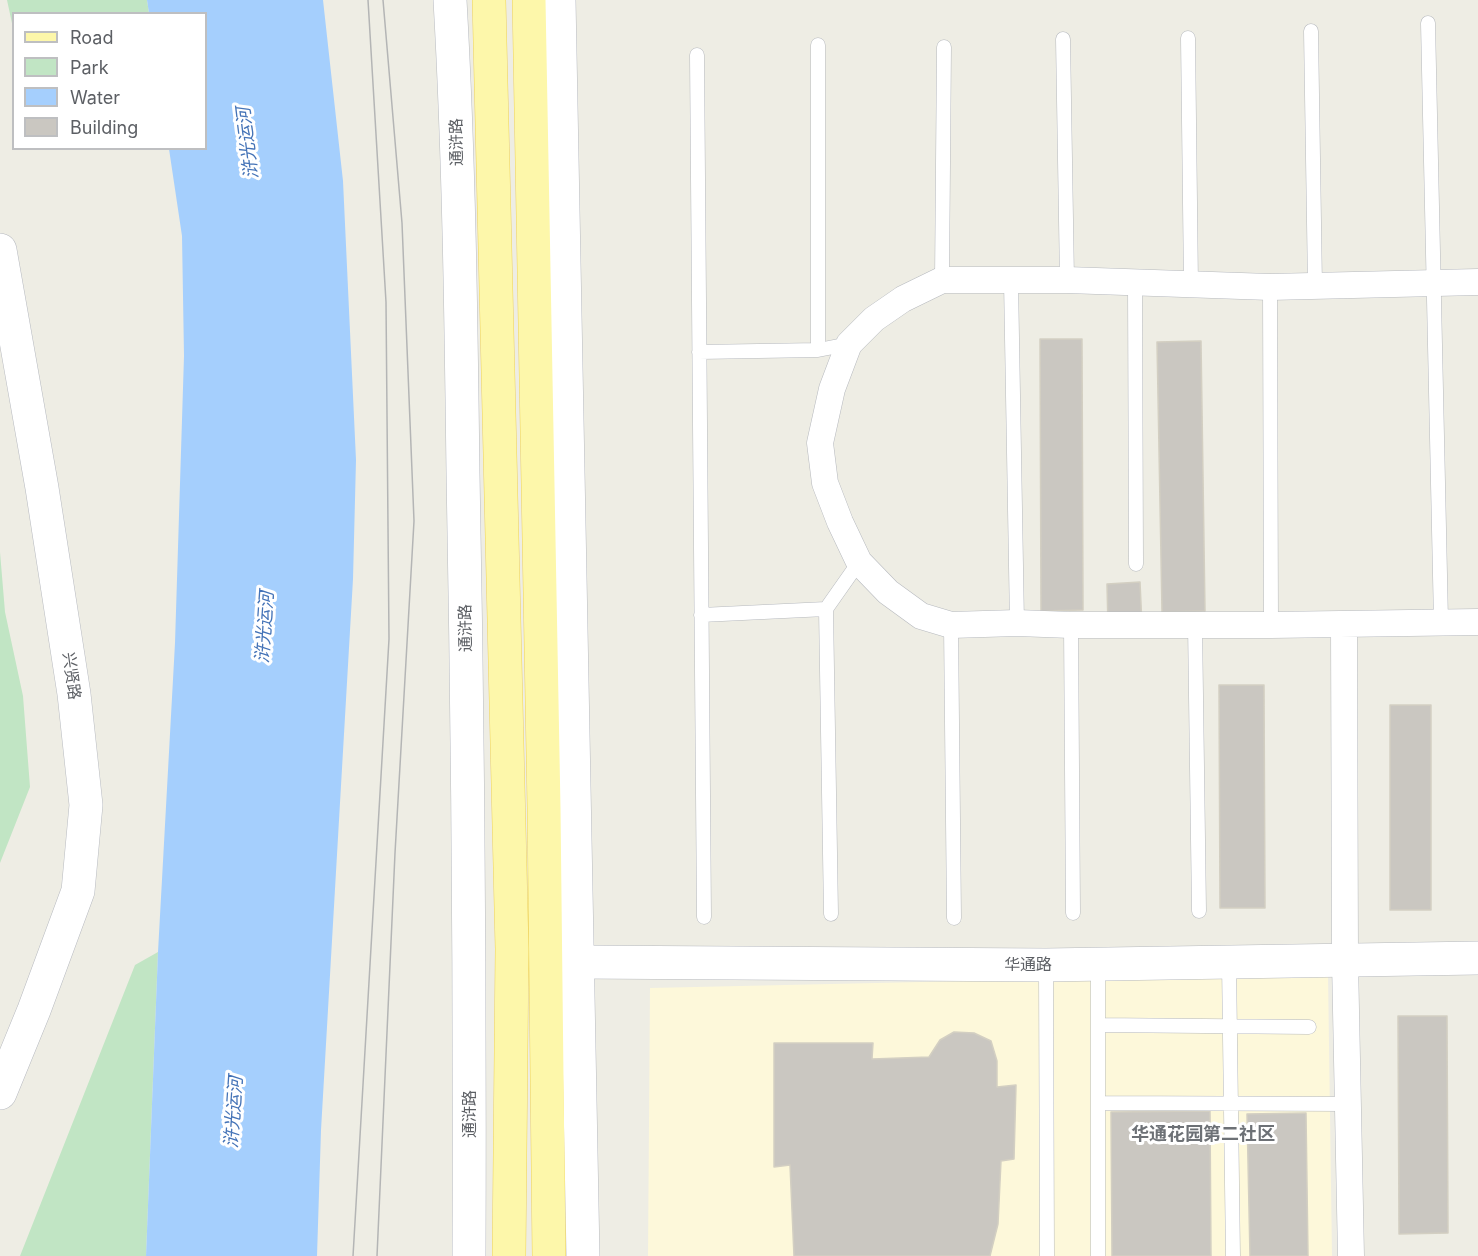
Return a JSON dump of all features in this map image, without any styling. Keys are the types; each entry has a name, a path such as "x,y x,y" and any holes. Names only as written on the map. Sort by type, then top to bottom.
{"main road":[{"name":"通浒路","path":"450,0 457,120 466,627 470,1013 469,1256"},
{"path":"489,0 512,949 509,1256"},
{"path":"529,0 544,808 549,1256"},
{"path":"559,0 584,1256"},
{"name":"兴贤路","path":"0,250 42,488 74,693 86,805 78,891 34,1010 0,1093"},
{"name":"华通路","path":"578,962 1046,965 1478,958"}],"street":[{"path":"1478,282 1270,287 1067,280 942,279 903,299 874,319 849,344 832,389 820,443 825,483 859,562 888,592 921,616 951,625 1017,622 1071,625 1344,625 1441,621 1478,622"},
{"path":"1344,625 1345,961 1351,1256"}],"lane":[{"path":"1428,23 1441,621"},
{"path":"1311,31 1315,286"},
{"path":"1188,38 1191,285"},
{"path":"1063,39 1067,280"},
{"path":"818,45 818,350"},
{"path":"942,279 944,47"},
{"path":"697,55 704,917"},
{"path":"1011,281 1017,622"},
{"path":"1135,284 1137,564"},
{"path":"1270,287 1271,625"},
{"path":"699,352 818,350 849,344"},
{"path":"831,914 826,609 859,562"},
{"path":"701,615 826,609"},
{"path":"1195,624 1199,911"},
{"path":"951,625 954,918"},
{"path":"1071,625 1073,913"},
{"path":"1229,963 1233,1256"},
{"path":"1098,964 1098,1256"},
{"path":"1046,965 1047,1256"},
{"path":"1098,1025 1309,1028"},
{"path":"1098,1102 1348,1104"}],"shaded area":[{"path":"1328,973 1332,1256 648,1256 650,988"}],"green space":[{"path":"7,0 147,0 149,12 12,12 12,23"},
{"path":"0,552 5,612 23,696 30,787 0,863"},
{"path":"158,952 146,1256 20,1256 135,965"}],"water":[{"name":"浒光运河","path":"147,0 323,0 343,181 356,460 353,579 321,1130 317,1256 146,1256 158,952 175,643 184,356 182,236 169,150 207,150 207,12 149,12"}],"building":[{"path":"1040,339 1082,339 1083,610 1041,611"},
{"path":"1201,341 1205,611 1162,612 1157,342"},
{"path":"1140,582 1142,626 1108,627 1107,584"},
{"path":"1219,685 1264,685 1265,908 1220,908"},
{"path":"1390,705 1431,705 1431,910 1390,910"},
{"path":"1398,1016 1447,1016 1448,1233 1399,1234"},
{"path":"954,1032 974,1033 991,1041 997,1061 997,1087 1016,1085 1014,1159 1001,1161 998,1224 990,1256 794,1256 790,1165 774,1167 774,1043 873,1043 872,1059 929,1057 940,1040"},
{"path":"1210,1111 1211,1256 1112,1256 1111,1112"},
{"path":"1306,1113 1308,1256 1250,1256 1247,1114"}],"tram line":[{"path":"353,1256 389,639 386,302 368,0"},
{"path":"377,1256 395,853 414,521 402,223 383,0"}],"district":[{"name":"华通花园第二社区","path":"1203,1135"}]}
